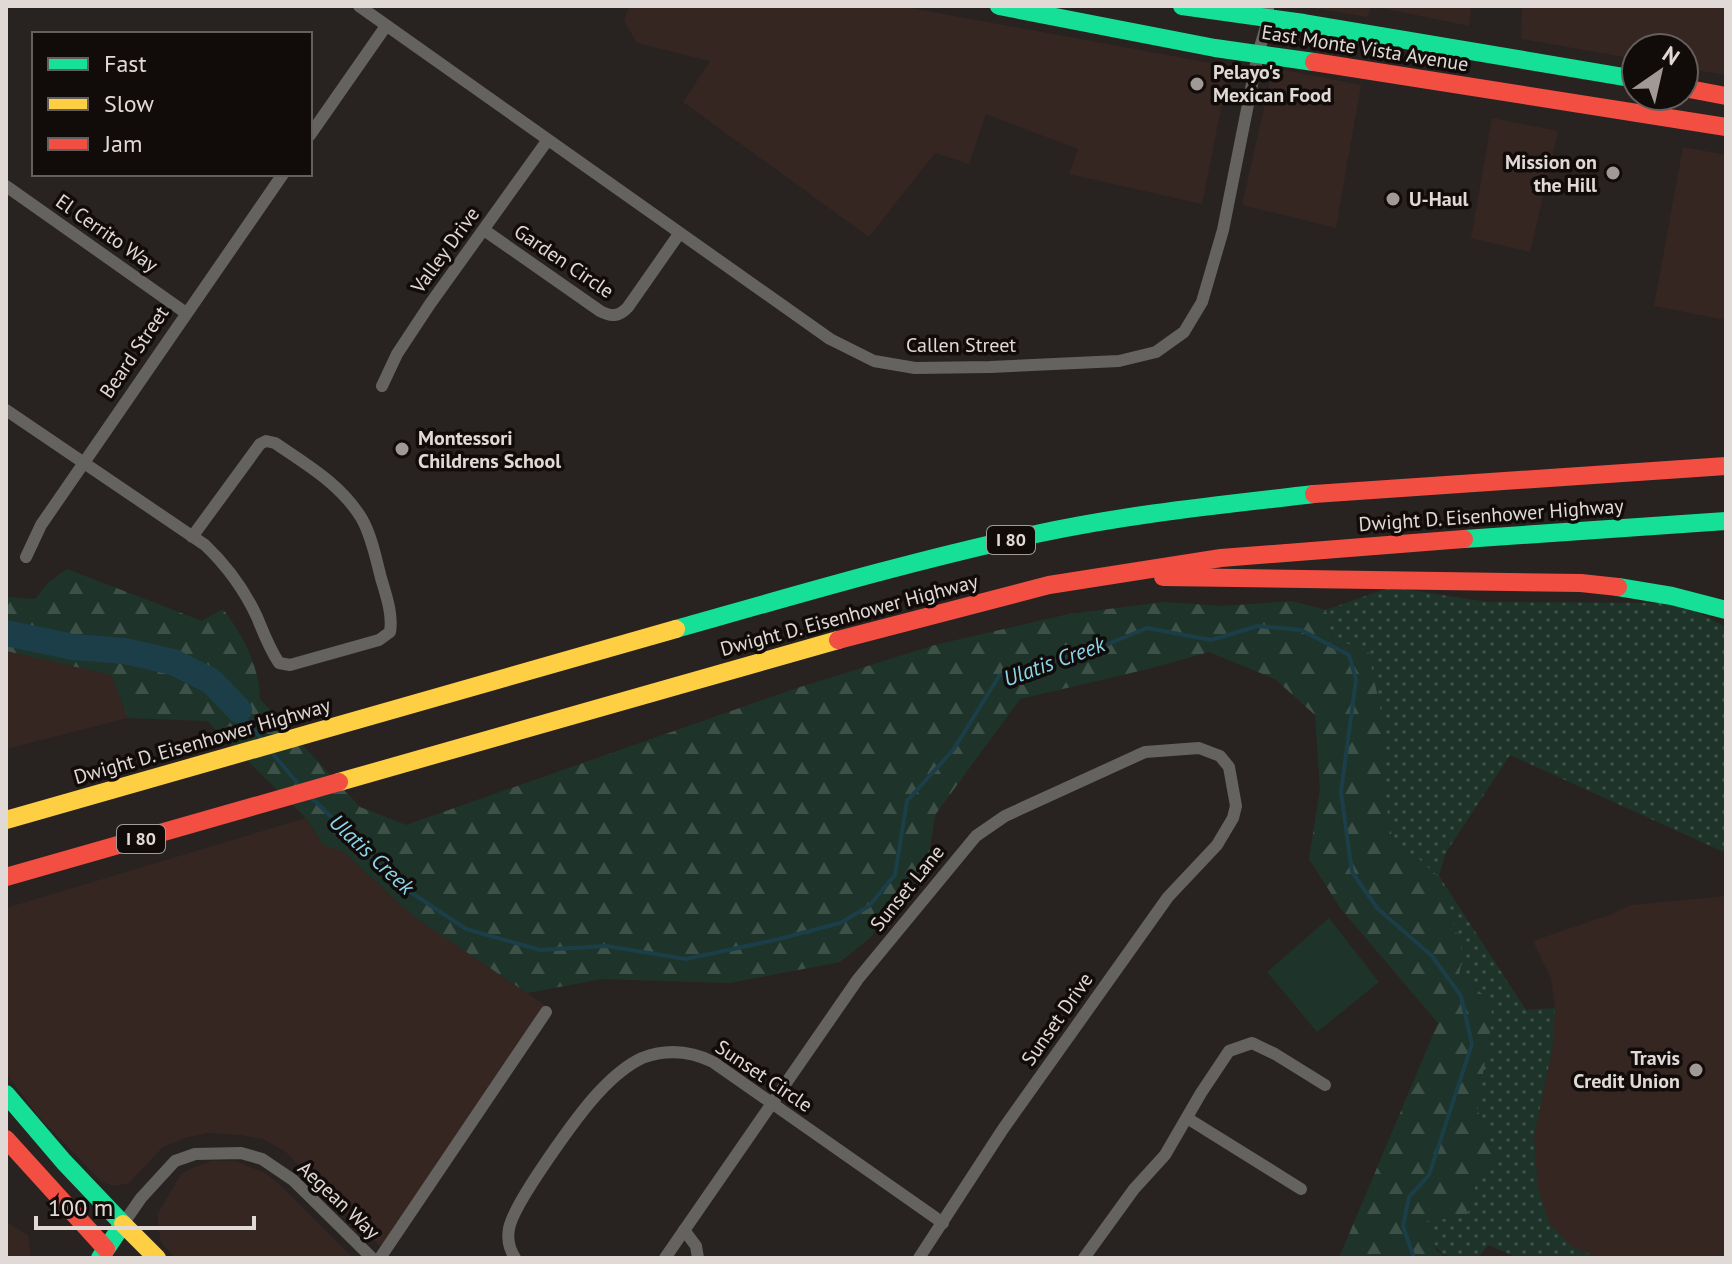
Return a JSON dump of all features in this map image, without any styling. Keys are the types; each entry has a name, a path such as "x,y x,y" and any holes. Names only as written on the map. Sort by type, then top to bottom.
{"main road":[{"name":"East Monte Vista Avenue","path":"999,6 1215,48 1726,127"},
{"name":"East Monte Vista Avenue","path":"1182,6 1268,13 1304,23 1620,76"},
{"path":"1700,91 1726,96"},
{"name":"Dwight D. Eisenhower Highway","path":"6,820 832,585 1039,533 1152,513 1320,493 1726,466"},
{"name":"Dwight D. Eisenhower Highway","path":"6,877 926,616 1049,585 1221,558 1303,550 1726,521"},
{"path":"1110,575 1225,580 1581,583 1631,587 1726,610"},
{"path":"6,1094 64,1162 157,1258"},
{"path":"6,1139 107,1255 123,1224"}],"street":[{"name":"Callen Street","path":"359,6 830,339 874,361 915,368 1119,361 1156,352 1184,332 1202,302 1223,230 1268,13"},
{"path":"312,132 386,26"},
{"name":"Valley Drive","path":"382,386 405,342 547,141"},
{"name":"Beard Street","path":"26,557 41,525 282,176"},
{"name":"El Cerrito Way","path":"6,186 186,313"},
{"name":"Garden Circle","path":"484,230 600,311 616,315 628,307 679,234"},
{"path":"6,410 192,537 223,562 241,586 269,649 279,663 290,665 379,640 390,632 392,621 363,521 328,479 275,443 266,441 260,444 192,537"},
{"name":"Sunset Lane","path":"665,1258 858,979 976,836 1005,816 1145,752 1199,748 1220,756 1229,767 1235,811"},
{"name":"Sunset Drive","path":"919,1258 1003,1129 1168,897 1217,845 1235,811"},
{"path":"380,1258 546,1012"},
{"path":"1084,1258 1134,1189 1165,1155 1229,1051 1252,1043 1325,1085"},
{"name":"Sunset Circle","path":"515,1258 508,1230 517,1205 596,1094 619,1072 644,1058 676,1051 701,1056 943,1223"},
{"path":"1187,1118 1301,1189"},
{"name":"Aegean Way","path":"123,1224 141,1198 175,1161 195,1154 241,1153 262,1159 293,1180 372,1258"},
{"path":"684,1230 696,1246 698,1258"}],"shaded area":[{"path":"629,6 900,6 1227,66 1202,204 1069,174 1078,149 986,114 969,164 935,153 869,237 683,102 710,61 637,43 624,21"},
{"path":"1302,6 1372,6 1367,17"},
{"path":"1372,6 1471,6 1469,26"},
{"path":"1522,6 1726,6 1726,75 1700,71 1700,32 1620,32 1620,56 1521,39"},
{"path":"1273,68 1361,85 1336,228 1242,205"},
{"path":"1492,118 1558,131 1530,252 1471,238"},
{"path":"1683,147 1726,155 1726,320 1654,306"},
{"path":"6,651 111,675 128,718 6,749"},
{"path":"306,818 323,845 344,852 413,916 549,1008 385,1251 286,1152 263,1139 207,1133 184,1138 162,1148 129,1183 114,1186 102,1182 38,1116 6,1073 6,908"},
{"name":"Travis Credit Union","path":"1726,896 1726,1258 1599,1258 1570,1246 1550,1224 1538,1188 1534,1136 1553,1046 1555,1008 1551,978 1533,941 1631,905"},
{"path":"212,1161 235,1161 263,1172 278,1183 353,1258 175,1258 161,1242 157,1215 181,1174"},
{"path":"6,1222 28,1235 31,1258 6,1258"}],"green space":[{"path":"67,569 202,621 223,609 249,651 257,674 260,699 360,807 406,825 794,689 935,645 1069,614 1164,602 1223,606 1292,601 1326,610 1332,638 1368,651 1383,721 1385,799 1393,842 1439,877 1463,954 1459,975 1492,1002 1477,1108 1498,1165 1477,1180 1467,1216 1424,1221 1437,1251 1448,1258 1339,1258 1438,1023 1341,909 1309,859 1320,789 1315,715 1275,679 1209,652 1020,699 935,815 928,861 871,937 840,962 729,983 602,979 527,993 413,916 344,852 323,845 307,819 207,721 128,718 111,675 6,651 6,597 35,599 49,582"},
{"path":"1391,587 1487,602 1679,603 1726,627 1726,853 1510,755 1445,854 1439,876 1526,1010 1555,1008 1553,1046 1534,1136 1538,1188 1550,1224 1571,1246 1599,1258 1515,1258 1488,1245 1478,1258 1448,1256 1437,1248 1424,1221 1467,1216 1477,1179 1498,1165 1477,1108 1482,1075 1459,975 1419,859 1393,842 1379,783 1341,668 1326,610"},
{"path":"1329,918 1379,982 1317,1032 1267,972"}],"waterway":[{"name":"Ulatis Creek","path":"312,798 400,885 466,929 540,950 606,946 686,959 840,923 869,906 895,875 907,801 954,749 999,676 1096,649 1147,628 1211,640 1258,626 1301,630 1349,655 1356,680 1341,792 1352,872 1378,909 1432,956 1461,996 1472,1044 1429,1175 1409,1197 1403,1226 1414,1258"},
{"name":"Ulatis Creek","path":"6,633 73,647 125,651 173,662 211,681 239,710"},
{"name":"Ulatis Creek","path":"239,710 262,740"},
{"name":"Ulatis Creek","path":"272,753 300,786"}],"traffic: fast":[{"path":"999,6 1215,48 1314,62"},
{"path":"1182,6 1304,23 1620,76"},
{"path":"676,629 901,567 1036,534 1140,515 1314,494"},
{"path":"1464,539 1726,521"},
{"path":"1618,587 1672,596 1726,610"},
{"path":"6,1094 123,1224 100,1258"}],"traffic: slow":[{"path":"6,820 676,629"},
{"path":"339,782 838,640"},
{"path":"123,1224 157,1258"}],"traffic: jam":[{"path":"1314,62 1726,127"},
{"path":"1700,91 1726,96"},
{"path":"1314,494 1726,466"},
{"path":"838,640 1049,585 1221,558 1464,539"},
{"path":"1163,577 1581,583 1618,587"},
{"path":"6,877 339,782"},
{"path":"6,1139 106,1249"}],"place":[{"name":"Pelayo's Mexican Food","path":"1197,84"},
{"name":"Mission on the Hill","path":"1613,173"},
{"name":"U-Haul","path":"1393,199"},
{"name":"Montessori Childrens School","path":"402,449"},
{"name":"Travis Credit Union","path":"1696,1070"}]}
